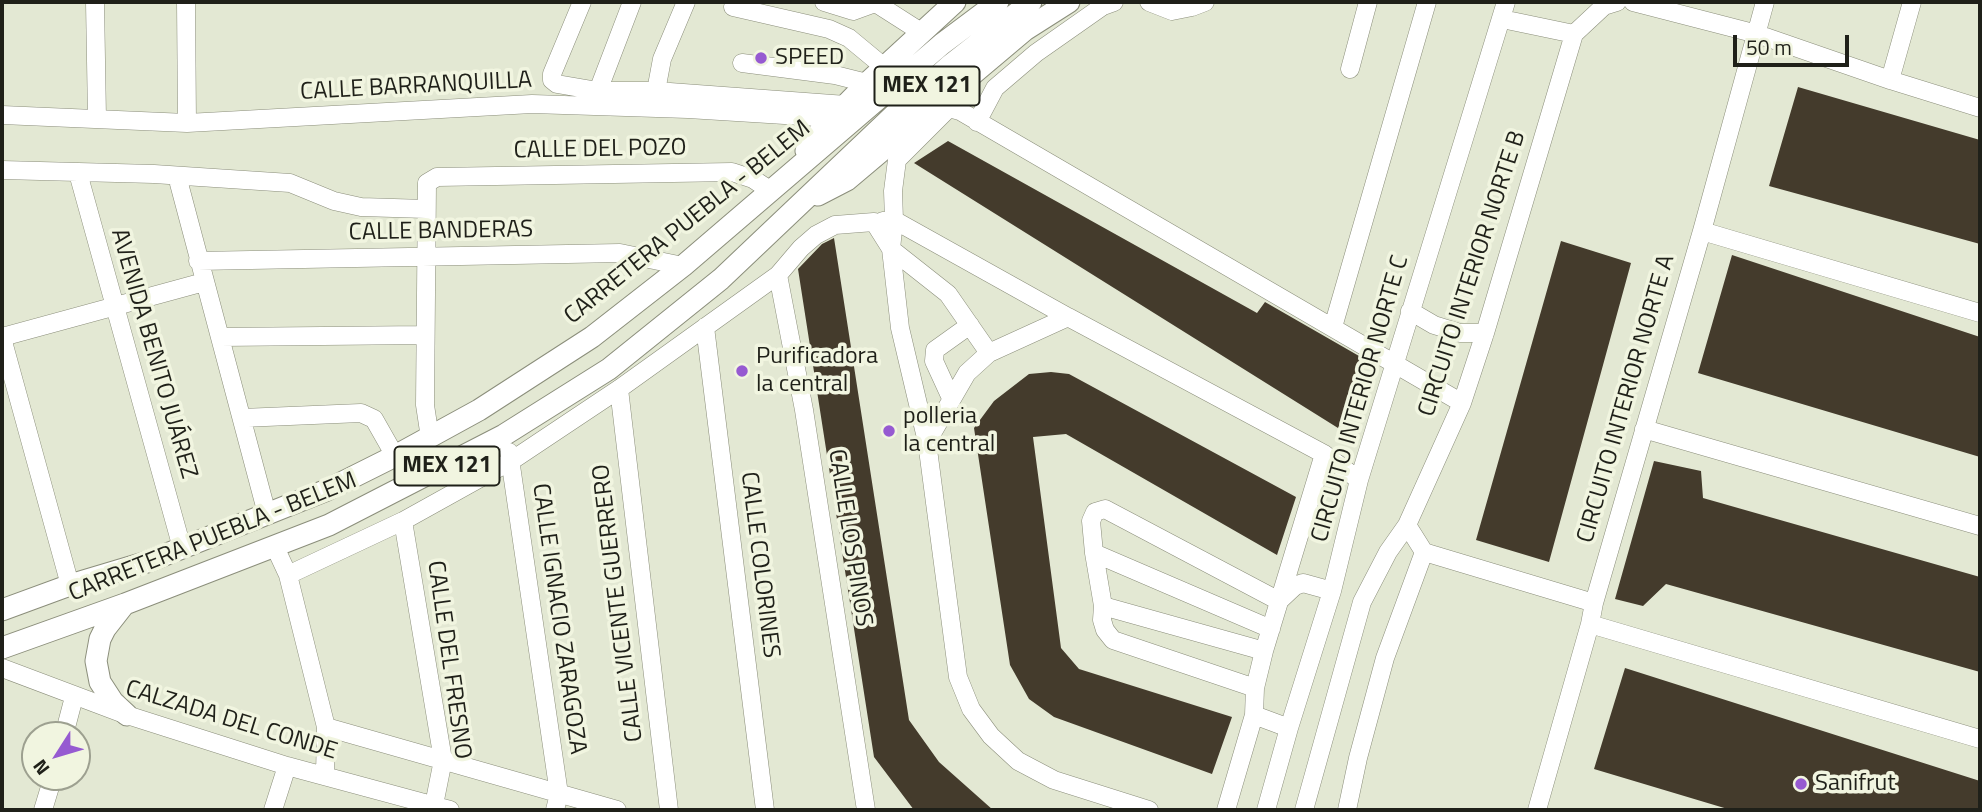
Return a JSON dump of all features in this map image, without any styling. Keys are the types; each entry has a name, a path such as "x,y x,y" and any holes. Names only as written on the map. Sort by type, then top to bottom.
{"main road":[{"name":"CARRETERA PUEBLA - BELEM","path":"2,610 71,585 148,562 327,490 430,438 549,366 592,337 683,266 942,44 998,2"},
{"name":"CARRETERA PUEBLA - BELEM","path":"2,648 125,604 329,525 504,435 609,369 721,279 828,176 949,66 1031,2"},
{"path":"798,205 846,180 1026,30 1069,2"},
{"path":"791,172 820,131 947,4"},
{"path":"125,604 105,629 100,639 96,661 100,682 113,702 127,715"}],"street":[{"path":"95,2 97,118"},
{"path":"186,2 187,123"},
{"path":"582,2 552,74 552,80 557,84 597,91 656,91 839,111"},
{"path":"597,91 632,2"},
{"path":"656,91 662,59 686,2"},
{"path":"824,2 853,11 874,2 921,32"},
{"path":"1149,2 1172,11 1205,2"},
{"path":"1350,69 1368,2"},
{"path":"1333,327 1427,2"},
{"path":"1504,10 1574,34 1604,6 1618,2"},
{"path":"1633,2 1757,34 1980,108"},
{"name":"CIRCUITO INTERIOR NORTE A","path":"1537,810 1765,2"},
{"path":"1890,80 1912,2"},
{"path":"977,122 995,88 1036,53 1104,3"},
{"path":"733,7 829,29 849,38 884,67"},
{"name":"CIRCUITO INTERIOR NORTE C","path":"1266,810 1332,591 1359,480 1504,10"},
{"name":"CIRCUITO INTERIOR NORTE B","path":"1304,810 1362,602 1388,552 1406,525 1462,403 1574,34"},
{"path":"742,63 835,75 867,83"},
{"path":"976,70 949,108 897,160 891,249 900,328 927,442 958,677 971,709 991,736 1018,761 1054,780 1149,810"},
{"name":"CALLE BARRANQUILLA","path":"2,114 187,123 531,104 839,111"},
{"path":"949,108 960,111 1462,403"},
{"path":"2,170 290,183 334,201 361,207 426,209 425,405 430,438"},
{"name":"CALLE DEL POZO","path":"426,209 427,183 437,177 732,172 753,179 771,191"},
{"name":"AVENIDA BENITO JUÁREZ","path":"78,173 182,548"},
{"path":"177,176 267,514"},
{"path":"288,575 403,522 511,461 619,389 778,275 801,248 816,235 835,225 894,220 1068,317 1325,454 1359,480"},
{"path":"874,222 891,249 948,294 989,353"},
{"path":"1702,231 1980,313"},
{"name":"CALLE BANDERAS","path":"198,261 620,253 683,266"},
{"name":"CALLE LOS PINOS","path":"778,275 804,410 866,810"},
{"path":"71,585 2,338 204,282"},
{"path":"1410,311 1434,325 1460,333 1485,333"},
{"path":"927,442 967,373 989,353 1068,317"},
{"path":"951,398 934,360 935,350 970,325"},
{"name":"CALLE COLORINES","path":"705,327 765,810"},
{"path":"220,337 425,335"},
{"name":"CALLE VICENTE GUERRERO","path":"619,389 669,810"},
{"path":"548,406 563,426"},
{"path":"242,418 360,413 374,419 395,456"},
{"path":"1644,429 1980,526"},
{"name":"CALLE IGNACIO ZARAGOZA","path":"504,435 511,461 557,802"},
{"path":"1226,810 1254,715 1255,688 1264,651 1325,454"},
{"path":"1255,688 1124,646 1113,640 1105,630 1102,620 1103,606 1091,522 1095,512 1105,509 1279,601"},
{"name":"CALLE DEL FRESNO","path":"403,522 443,760 442,808"},
{"path":"1406,525 1424,552 1594,603"},
{"path":"275,547 288,575 326,727 325,776"},
{"path":"1347,810 1385,658 1424,552"},
{"path":"1094,553 1271,629"},
{"path":"1279,601 1295,586 1303,583 1332,591"},
{"path":"1103,606 1264,651"},
{"path":"1590,624 1980,739"},
{"name":"CALZADA DEL CONDE","path":"2,668 127,715 288,766 442,808"},
{"path":"68,721 74,697"},
{"path":"1254,715 1289,728"},
{"path":"326,727 443,760 557,802 617,810"},
{"path":"273,810 288,766"},
{"path":"43,810 49,791"}],"building":[{"path":"1798,87 1980,140 1980,244 1769,186"},
{"path":"948,141 1257,313 1265,302 1366,360 1338,428 914,163"},
{"path":"834,238 909,720 939,762 993,810 914,810 874,757 798,269 822,244"},
{"path":"1561,241 1631,263 1549,562 1476,540"},
{"path":"1732,255 1980,337 1980,457 1698,373"},
{"path":"1029,374 1069,374 1296,497 1277,555 1066,434 1033,437 1061,648 1079,669 1232,717 1212,774 1054,717 1029,699 1010,665 974,428 994,401"},
{"path":"1654,461 1701,471 1703,498 1980,577 1980,672 1666,584 1643,606 1615,599"},
{"path":"1625,668 1980,781 1980,810 1731,810 1594,769"}],"place":[{"name":"SPEED","path":"761,58"},
{"name":"Purificadora la central","path":"742,371"},
{"name":"polleria la central","path":"889,431"},
{"name":"Sanifrut","path":"1801,784"}]}
